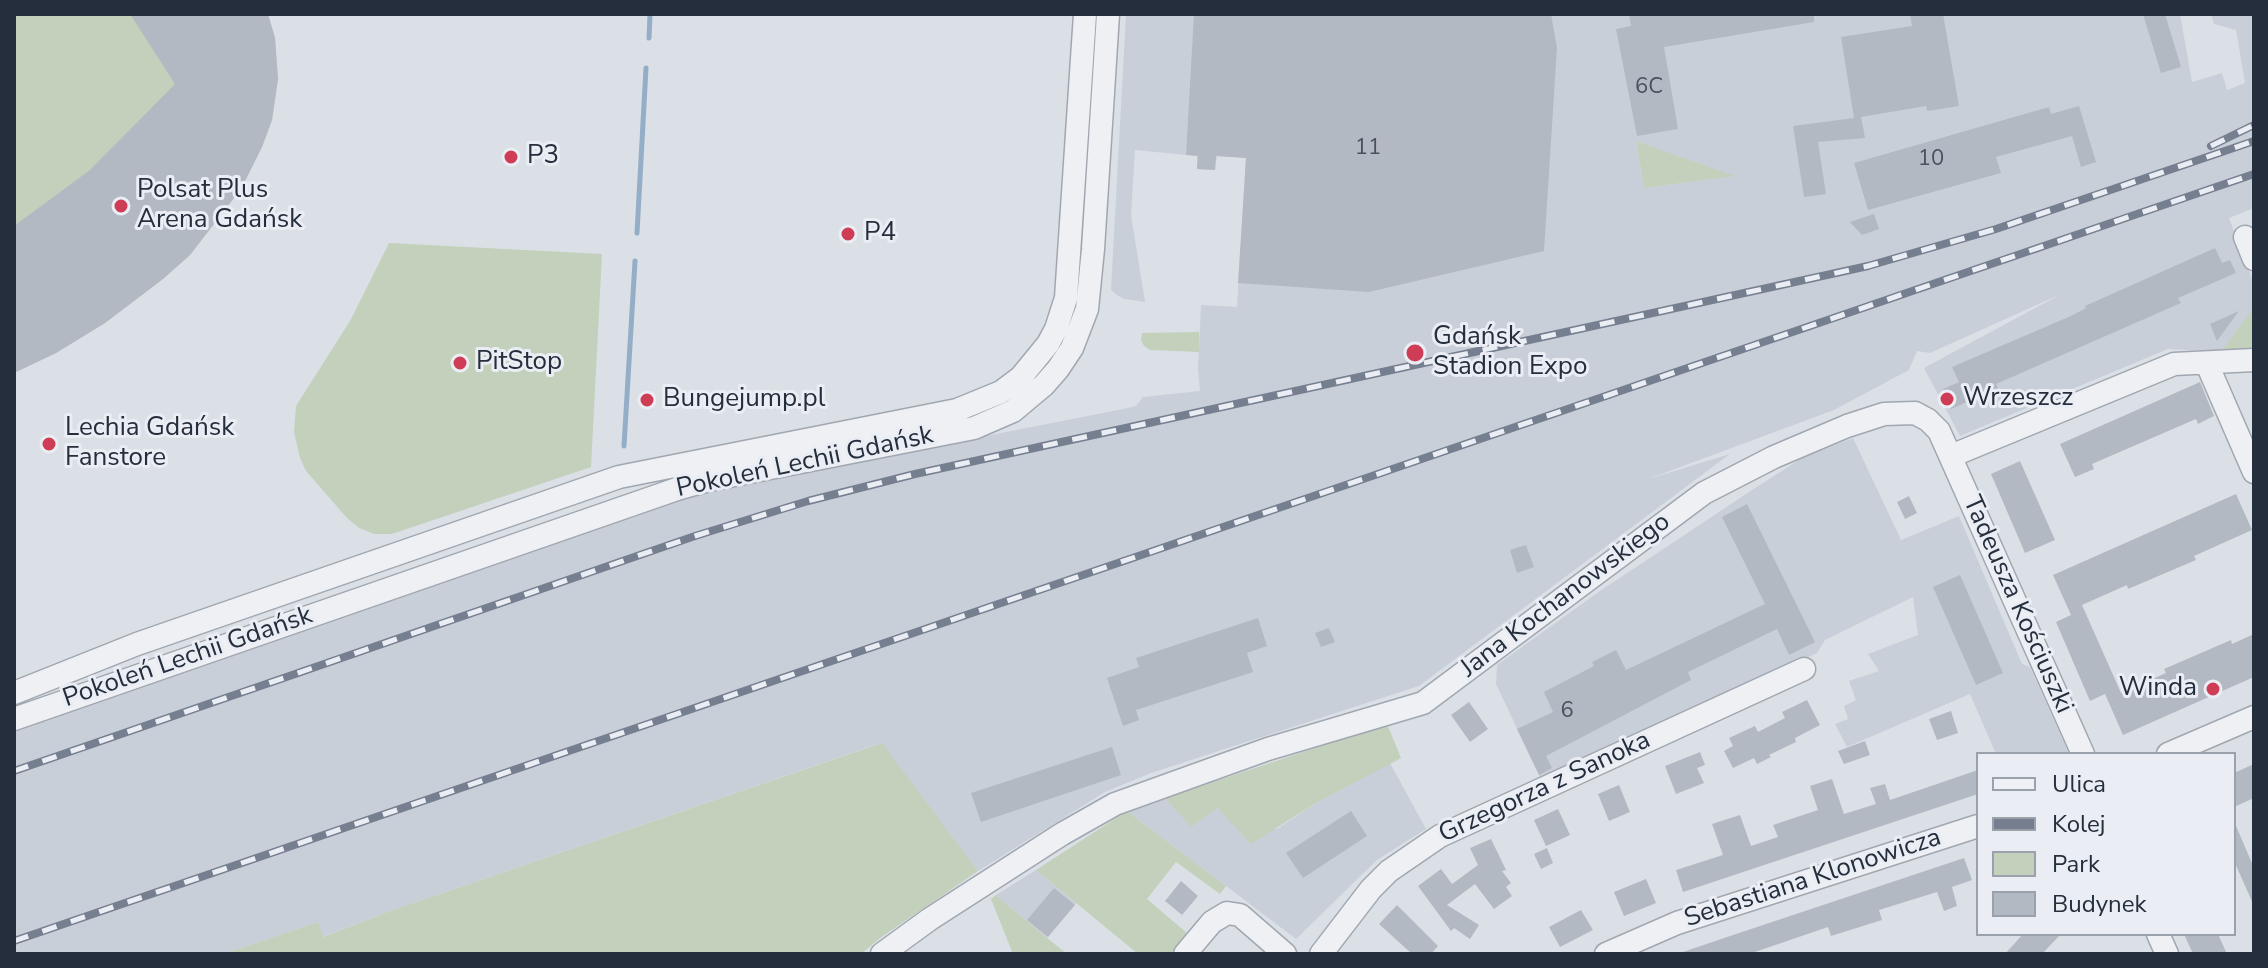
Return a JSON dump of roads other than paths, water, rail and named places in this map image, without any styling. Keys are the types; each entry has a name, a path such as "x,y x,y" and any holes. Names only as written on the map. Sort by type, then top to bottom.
{"street":[{"name":"Pokoleń Lechii Gdańsk","path":"14,693 79,666 606,481 644,470 957,410 1001,392 1021,377 1038,358 1062,314 1068,277 1085,14"},
{"name":"Pokoleń Lechii Gdańsk","path":"14,719 709,480 974,428 1029,399 1058,369 1080,332 1087,309 1108,14"},
{"path":"2245,237 2254,259"},
{"path":"1068,277 1091,280"},
{"path":"1951,456 2174,364 2254,360"},
{"path":"2207,364 2254,472"},
{"name":"Jana Kochanowskiego","path":"882,954 930,919 1062,834 1115,804 1268,749 1423,703 1704,493 1739,473 1847,426 1900,412 1915,413 1928,420 1939,431 1951,456"},
{"name":"Tadeusza Kościuszki","path":"1951,456 2082,752"},
{"path":"606,481 615,510"},
{"path":"318,581 328,609"},
{"path":"79,666 90,692"},
{"name":"Grzegorza z Sanoka","path":"1321,954 1371,889 1389,871 1440,836 1804,669"},
{"path":"2173,752 2254,717"},
{"name":"Sebastiana Klonowicza","path":"1606,954 1677,923 1976,827"},
{"path":"1185,954 1212,922 1227,913 1240,915 1285,954"}],"waterway":[{"path":"649,38 650,14"},
{"path":"637,233 646,68"},
{"path":"624,446 635,261"}],"railway":[{"path":"2211,146 2254,125"},
{"path":"14,771 695,536 808,501 915,474 1868,266 1996,229 2254,141"},
{"path":"14,941 2254,174"}],"place":[{"name":"P3","path":"511,157"},
{"name":"Polsat Plus Arena Gdańsk","path":"121,206"},
{"name":"P4","path":"848,234"},
{"name":"Gdańsk Stadion Expo","path":"1415,353"},
{"name":"PitStop","path":"460,363"},
{"name":"Wrzeszcz","path":"1947,399"},
{"name":"Bungejump.pl","path":"647,400"},
{"name":"Lechia Gdańsk Fanstore","path":"49,444"},
{"name":"Winda","path":"2213,689"}]}
